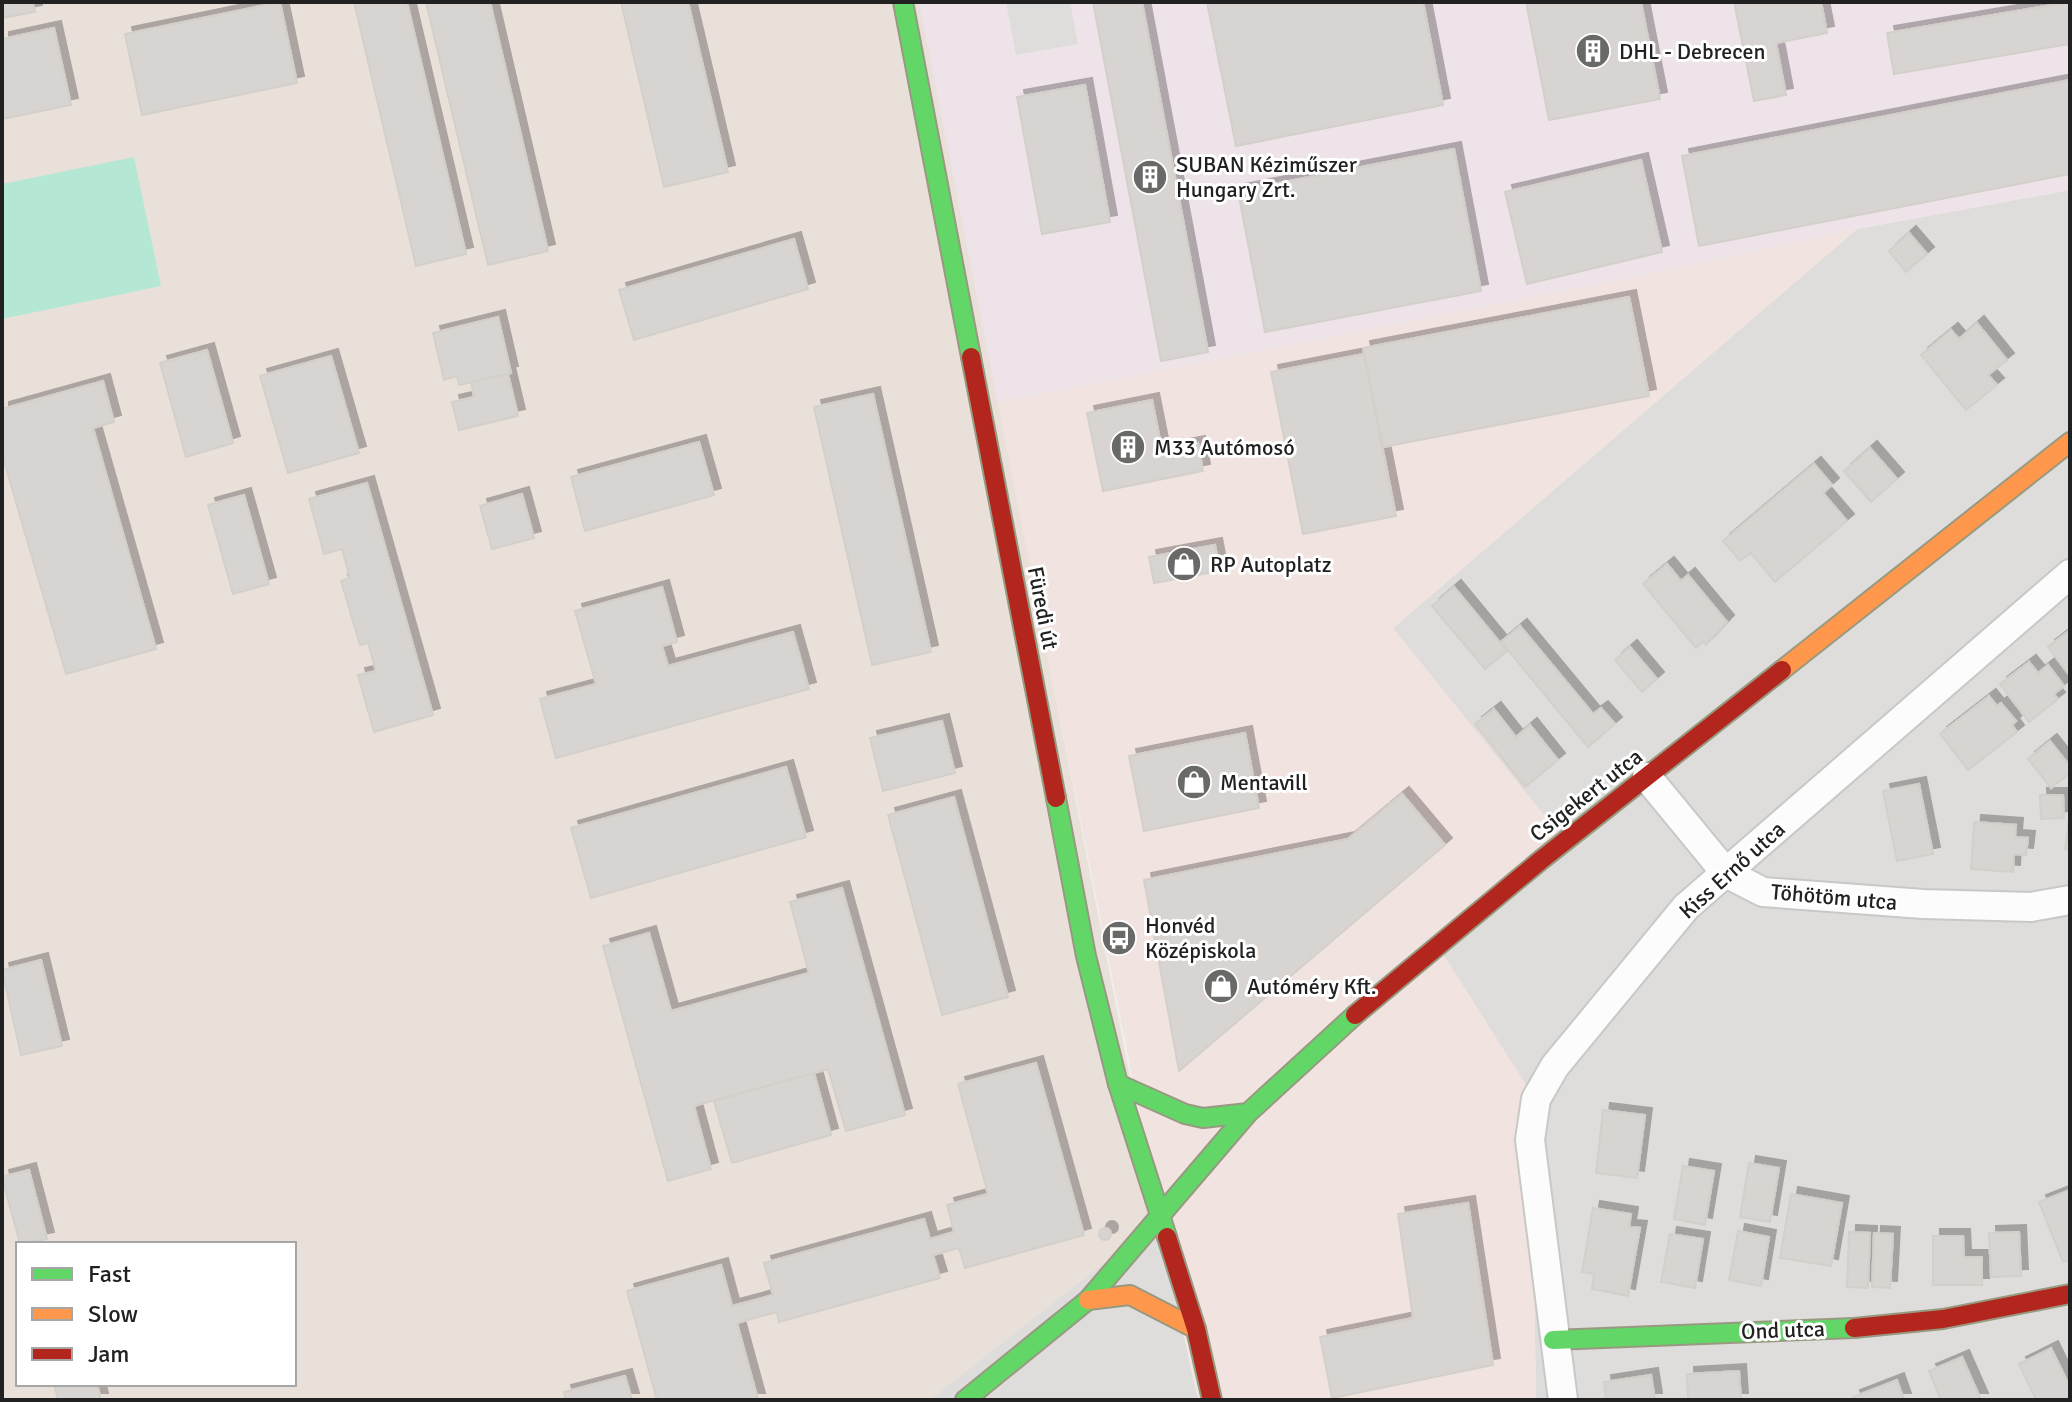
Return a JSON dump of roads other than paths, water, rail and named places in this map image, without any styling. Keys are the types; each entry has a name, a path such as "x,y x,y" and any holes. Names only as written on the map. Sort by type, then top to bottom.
{"street":[{"name":"Füredi út","path":"903,2 1086,956 1118,1084 1196,1329 1212,1400"},
{"name":"Csigekert utca","path":"965,1400 1088,1300 1248,1113 1374,997 2070,442"},
{"name":"Kiss Ernő utca","path":"1553,1340 1530,1140 1536,1099 1555,1066 1686,907 2070,574"},
{"name":"Töhötöm utca","path":"1647,777 1726,873 1763,892 1923,904 2031,907 2070,900"},
{"path":"1118,1084 1185,1114 1203,1118 1248,1113"},
{"name":"Ond utca","path":"1553,1340 1879,1326 2035,1303 2070,1294"},
{"path":"1088,1300 1130,1295 1163,1309 1196,1329"},
{"path":"1553,1340 1563,1400"}],"place":[{"name":"DHL - Debrecen","path":"1593,51"},
{"name":"SUBAN Kéziműszer Hungary Zrt.","path":"1150,177"},
{"name":"M33 Autómosó","path":"1128,447"},
{"name":"RP Autoplatz","path":"1184,564"},
{"name":"Mentavill","path":"1194,782"},
{"name":"Honvéd Középiskola","path":"1119,938"},
{"name":"Autóméry Kft.","path":"1221,986"}]}
